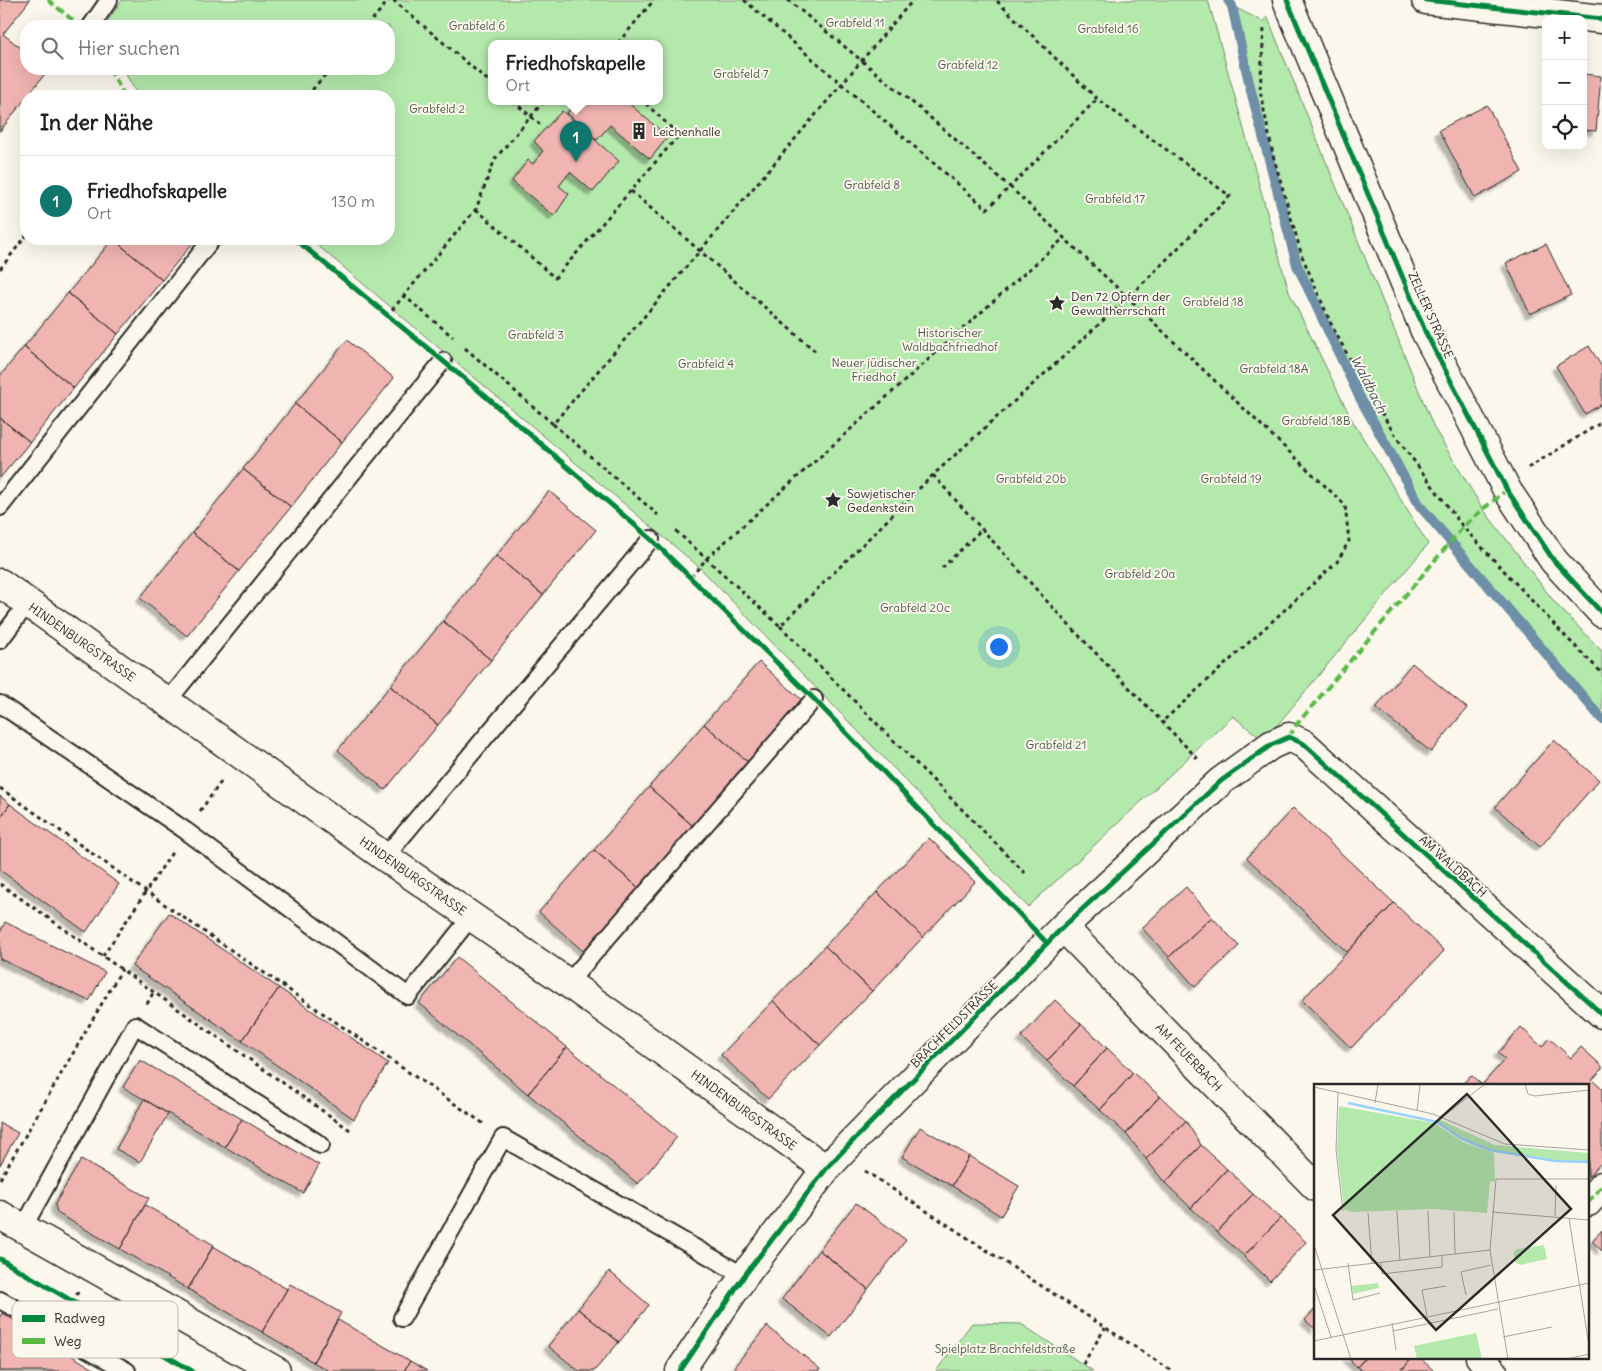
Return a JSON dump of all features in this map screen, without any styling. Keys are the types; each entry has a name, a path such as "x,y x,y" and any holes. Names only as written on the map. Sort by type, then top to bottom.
{"street":[{"path":"1426,0 1602,19"},
{"name":"ZELLER STRASSE","path":"1290,1 1429,339 1507,490 1554,561 1602,613"},
{"name":"HINDENBURGSTRASSE","path":"0,584 471,917 833,1162"},
{"name":"BRACHFELDSTRASSE","path":"680,1371 744,1276 833,1162 1063,927 1221,781 1272,745 1289,737"},
{"name":"AM WALDBACH","path":"1289,737 1304,744 1602,1014"},
{"name":"AM FEUERBACH","path":"1063,927 1314,1185"},
{"path":"1590,1200 1602,1186"},
{"path":"11,1221 153,1301"},
{"path":"178,1315 276,1371"},
{"path":"1481,1358 1493,1371"}],"lane":[{"path":"95,20 109,0"},
{"path":"0,507 207,245"},
{"path":"167,702 443,361"},
{"path":"385,857 652,539"},
{"path":"0,640 27,604"},
{"path":"568,983 814,698"},
{"path":"0,704 186,831 408,996 471,917"},
{"path":"11,1221 135,1024 321,1145"},
{"path":"402,1318 504,1138 744,1276"},
{"path":"0,1300 12,1307"},
{"path":"104,1358 127,1371"}],"path":[{"path":"372,20 389,0"},
{"path":"393,0 488,81"},
{"path":"621,40 654,0"},
{"path":"744,0 987,209 1097,99"},
{"path":"788,0 862,60 1010,187 1345,505 1349,541 1337,562 1162,722"},
{"path":"553,424 913,0"},
{"path":"780,626 933,475 1128,298 1230,196 1097,99 996,0"},
{"path":"1265,22 1260,90 1273,155 1302,256 1332,326 1362,382 1397,438 1463,527 1602,673"},
{"path":"312,90 325,75"},
{"path":"518,105 543,127"},
{"path":"387,316 476,209 495,158 540,105"},
{"path":"476,209 555,278 679,135 646,105"},
{"path":"631,191 815,351"},
{"path":"690,577 708,558 1064,238"},
{"path":"0,269 20,244"},
{"path":"404,295 456,340"},
{"path":"463,346 663,520"},
{"path":"1530,466 1602,422"},
{"path":"933,475 1064,620 1221,781"},
{"path":"671,526 780,626 1027,875"},
{"path":"942,568 982,529"},
{"path":"103,956 240,754"},
{"path":"0,788 145,892 504,1138"},
{"path":"0,884 350,1130"},
{"path":"0,1179 122,969"},
{"path":"833,1162 1172,1371"},
{"path":"73,1301 92,1266"},
{"path":"64,1297 70,1301"},
{"path":"1082,1364 1105,1328"}],"green space":[{"name":"Historischer Waldbachfriedhof","path":"122,0 1208,0 1289,292 1352,420 1428,544 1264,741 1233,716 1028,907 699,567 317,245 395,245 395,90 135,90 126,75 395,75 395,20 108,20"},
{"path":"1232,6 1264,22 1267,16 1434,428 1483,509 1556,604 1602,651 1602,719 1420,506 1360,398 1297,265 1250,87"},
{"name":"Spielplatz Brachfeldstraße","path":"972,1323 1021,1324 1093,1371 936,1371"}],"building":[{"path":"0,0 30,0 3,34 20,47 20,75 44,75 32,90 20,90 20,106 0,131"},
{"path":"1587,74 1601,76 1596,131 1587,130"},
{"name":"Leichenhalle","path":"574,105 631,105 668,137 650,159 610,125 597,140 567,113"},
{"path":"1487,105 1522,172 1475,198 1439,130"},
{"path":"562,111 619,161 593,192 570,172 559,186 569,194 554,216 512,181 528,160 533,164 543,151 534,141"},
{"path":"1546,244 1571,295 1530,314 1506,263"},
{"path":"108,245 120,245 162,280 118,334 68,293"},
{"path":"120,245 191,245 162,280"},
{"path":"68,293 118,334 74,388 24,347"},
{"path":"347,340 394,378 342,442 295,404"},
{"path":"1589,346 1602,367 1602,404 1585,414 1556,366"},
{"path":"24,347 74,388 30,442 0,418 0,376"},
{"path":"295,404 342,442 291,507 243,469"},
{"path":"0,418 30,442 0,478"},
{"path":"243,469 291,507 239,571 192,533"},
{"path":"549,491 596,530 543,595 496,556"},
{"path":"192,533 239,571 187,636 140,598"},
{"path":"496,556 543,595 491,660 443,621"},
{"path":"443,621 491,660 438,725 390,686"},
{"path":"759,662 803,701 749,763 704,724"},
{"path":"1412,663 1467,708 1431,752 1376,708"},
{"path":"390,686 438,725 385,790 338,750"},
{"path":"704,724 749,763 693,826 649,787"},
{"path":"1554,740 1599,780 1540,847 1495,807"},
{"path":"649,787 693,826 639,888 594,850"},
{"path":"0,796 10,804 0,818"},
{"path":"10,804 119,884 86,932 0,870 0,818"},
{"path":"1293,808 1394,903 1347,952 1247,858"},
{"path":"929,838 975,882 923,937 877,892"},
{"path":"594,850 639,888 583,951 539,912"},
{"path":"1186,887 1212,917 1169,957 1142,928"},
{"path":"877,892 923,937 872,991 825,946"},
{"path":"1394,903 1444,951 1351,1048 1302,1000"},
{"path":"169,913 279,988 242,1041 132,966"},
{"path":"1212,917 1239,946 1195,987 1169,957"},
{"path":"5,922 105,972 89,1001 0,959 0,933"},
{"path":"825,946 872,991 820,1045 773,1001"},
{"path":"457,957 567,1047 528,1094 419,1003"},
{"path":"279,988 388,1063 354,1119 242,1041"},
{"path":"1055,1000 1081,1024 1047,1061 1021,1037"},
{"path":"773,1001 820,1045 768,1099 721,1055"},
{"path":"1081,1024 1107,1048 1073,1086 1047,1061"},
{"path":"1521,1027 1542,1047 1549,1038 1571,1058 1581,1047 1602,1066 1602,1069 1592,1080 1602,1089 1602,1162 1590,1175 1590,1084 1483,1084 1505,1059 1498,1053"},
{"path":"567,1047 677,1137 638,1184 528,1094"},
{"path":"1107,1048 1133,1073 1100,1110 1073,1086"},
{"path":"140,1060 242,1119 225,1147 123,1087"},
{"path":"1133,1073 1160,1096 1126,1134 1100,1110"},
{"path":"1471,1075 1481,1084 1463,1084"},
{"path":"1160,1096 1186,1121 1146,1159 1126,1134"},
{"path":"144,1099 168,1114 140,1162 116,1149"},
{"path":"242,1119 319,1165 303,1193 225,1147"},
{"path":"1186,1121 1201,1145 1165,1183 1146,1159"},
{"path":"0,1123 18,1133 0,1165"},
{"path":"920,1127 969,1156 952,1186 902,1157"},
{"path":"1201,1145 1227,1169 1191,1208 1165,1183"},
{"path":"969,1156 1019,1186 1001,1216 952,1186"},
{"path":"81,1160 149,1198 120,1249 57,1213 55,1204"},
{"path":"1227,1169 1253,1194 1217,1232 1191,1208"},
{"path":"1253,1194 1280,1218 1244,1256 1217,1232"},
{"path":"856,1203 906,1240 868,1289 819,1250"},
{"path":"145,1205 214,1245 188,1289 120,1249"},
{"path":"1280,1218 1306,1242 1270,1281 1244,1256"},
{"path":"1602,1230 1602,1251 1592,1241"},
{"path":"213,1246 287,1289 262,1332 188,1289"},
{"path":"819,1250 868,1289 831,1337 782,1299"},
{"path":"609,1271 649,1305 619,1342 578,1309"},
{"path":"290,1284 341,1313 313,1362 262,1332"},
{"path":"578,1309 619,1342 594,1371 579,1371 548,1346"},
{"path":"1314,1310 1314,1328 1305,1320"},
{"path":"2,1313 12,1319 12,1358 76,1358 97,1371 0,1371 0,1317"},
{"path":"338,1320 410,1361 404,1371 329,1371 313,1362"},
{"path":"767,1326 820,1369 819,1371 739,1371 734,1367"},
{"path":"1348,1358 1365,1358 1357,1367"},
{"path":"1365,1358 1412,1358 1401,1371 1362,1371 1357,1367"},
{"path":"1412,1358 1420,1358 1434,1371 1401,1371"},
{"path":"410,1361 427,1371 404,1371"}],"waterway":[{"name":"Waldbach","path":"1228,0 1232,6 1250,87 1297,265 1360,398 1420,506 1602,719"}],"marked path":[{"path":"48,0 73,20"},
{"path":"113,75 121,90"},
{"path":"1289,737 1297,724 1463,527 1507,490"},
{"path":"1590,1200 1602,1186"}],"cycle path":[{"path":"1287,0 1425,331 1507,490 1554,561 1602,613"},
{"path":"1426,0 1602,19"},
{"path":"302,245 477,389 651,539 814,699 1047,943"},
{"path":"680,1371 744,1276 826,1169 840,1154 1063,927 1221,781 1271,745 1289,737 1304,744 1602,1014"},
{"path":"0,1259 72,1301"},
{"path":"170,1358 192,1371"}],"place":[{"name":"Leichenhalle","path":"639,131"},
{"name":"Friedhofskapelle","path":"576,162"},
{"name":"Den 72 Opfern der Gewaltherrschaft","path":"1057,303"},
{"name":"Sowjetischer Gedenkstein","path":"833,500"}],"park label":[{"name":"Grabfeld 11","path":"855,22"},
{"name":"Grabfeld 6","path":"477,25"},
{"name":"Grabfeld 16","path":"1108,28"},
{"name":"Grabfeld 12","path":"968,64"},
{"name":"Grabfeld 7","path":"741,73"},
{"name":"Grabfeld 2","path":"437,108"},
{"name":"Grabfeld 8","path":"872,184"},
{"name":"Grabfeld 17","path":"1115,198"},
{"name":"Grabfeld 18","path":"1213,301"},
{"name":"Grabfeld 3","path":"536,334"},
{"name":"Grabfeld 4","path":"706,363"},
{"name":"Grabfeld 18A","path":"1274,368"},
{"name":"Neuer jüdischer Friedhof","path":"874,369"},
{"name":"Grabfeld 18B","path":"1316,420"},
{"name":"Grabfeld 20b","path":"1031,478"},
{"name":"Grabfeld 19","path":"1231,478"},
{"name":"Grabfeld 20a","path":"1140,573"},
{"name":"Grabfeld 20c","path":"915,607"},
{"name":"Grabfeld 21","path":"1056,744"}]}
